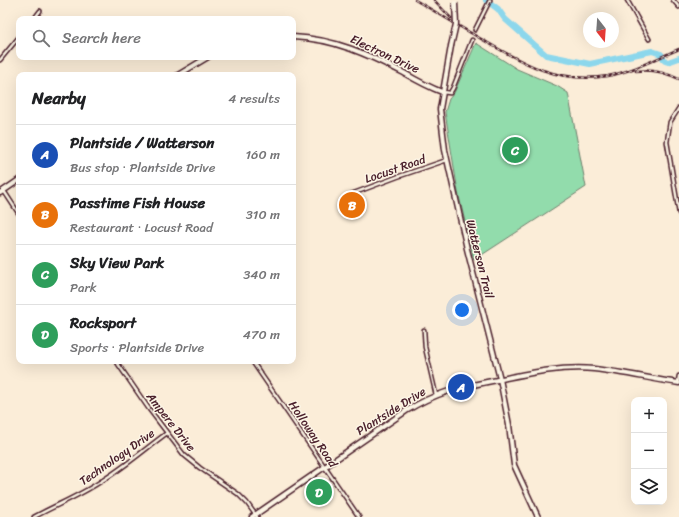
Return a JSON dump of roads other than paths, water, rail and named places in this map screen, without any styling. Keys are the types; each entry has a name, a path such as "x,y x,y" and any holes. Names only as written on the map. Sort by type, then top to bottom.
{"street":[{"path":"475,30 490,0"},
{"path":"627,0 649,39"},
{"path":"673,0 679,7"},
{"name":"Watterson Trail","path":"455,2 456,22 442,92 440,115 447,160 467,249 500,379 509,425 514,465 538,517"},
{"path":"36,16 40,11"},
{"name":"Electron Drive","path":"296,37 329,41 351,48 442,92"},
{"path":"442,92 450,92 453,88 472,40"},
{"path":"0,60 16,41"},
{"path":"183,72 203,60"},
{"path":"679,108 670,122 667,142 679,213"},
{"name":"Locust Road","path":"349,195 447,160"},
{"path":"16,182 2,192 16,210"},
{"path":"424,330 425,347 436,395"},
{"name":"Ampere Drive","path":"118,364 142,400 184,455 238,494 247,503 255,516"},
{"name":"Holloway Road","path":"254,364 359,517"},
{"name":"Plantside Drive","path":"255,516 406,411 436,395 460,387 548,370 582,369 678,383"},
{"path":"678,383 679,376"},
{"name":"Technology Drive","path":"34,517 71,499 100,482 167,433"}],"waterway":[{"path":"486,0 498,9 505,19 546,55 590,64 652,51 661,54 665,61 668,62 679,58"}],"railway":[{"path":"415,0 513,57 542,70 574,77 590,78 617,74 653,61 679,49"},
{"path":"434,0 451,18"},
{"path":"636,71 647,70 658,72 679,79"}],"place":[{"name":"Sky View Park","path":"515,150"},
{"name":"Passtime Fish House","path":"352,205"},
{"name":"Plantside / Watterson","path":"461,387"},
{"name":"Rocksport","path":"319,492"}]}
